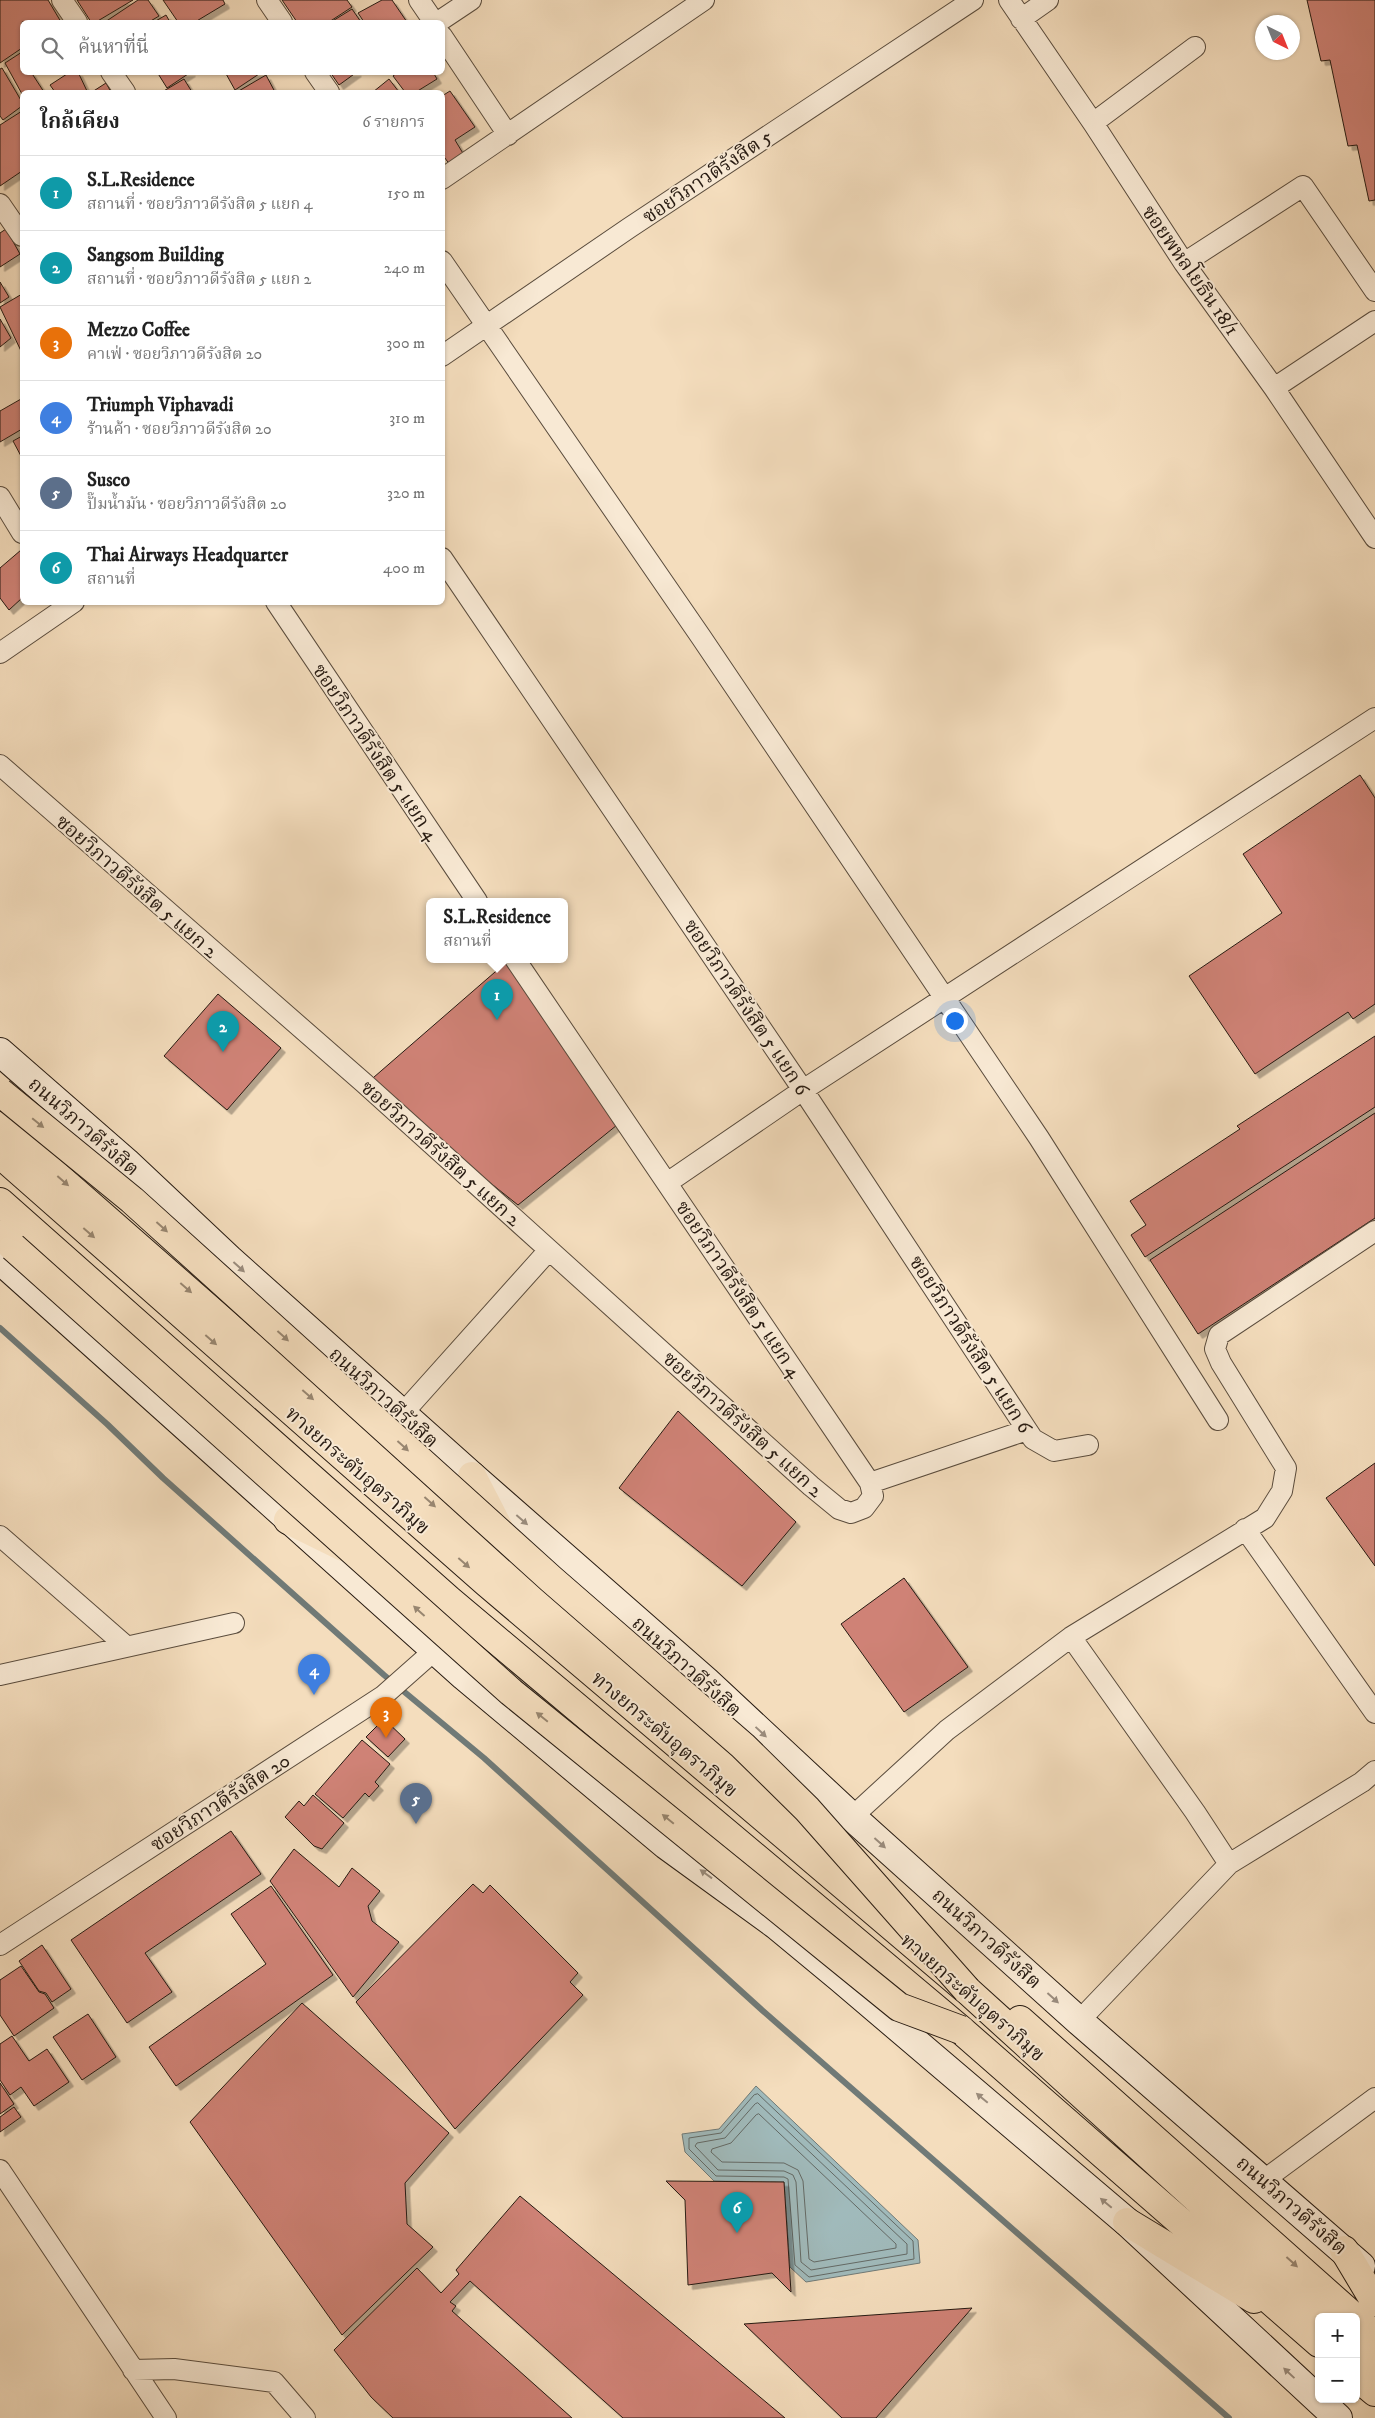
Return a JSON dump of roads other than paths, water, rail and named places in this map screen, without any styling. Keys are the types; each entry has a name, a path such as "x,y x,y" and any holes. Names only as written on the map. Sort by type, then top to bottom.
{"highway":[{"path":"0,1092 139,1206 551,1580 743,1746 806,1808 968,1990"},
{"name":"ถนนวิภาวดีรังสิต","path":"0,1126 974,1979 1349,2313"},
{"name":"ทางยกระดับอุตราภิมุข","path":"0,1154 487,1583 968,1990 1323,2313"},
{"name":"ทางยกระดับอุตราภิมุข","path":"0,1202 449,1600 961,2030 1315,2340"},
{"path":"0,1214 412,1580 1006,2072 1315,2352"},
{"path":"4,1247 511,1692 899,2007 961,2030"},
{"path":"472,1476 534,1595"},
{"path":"288,1520 412,1580"},
{"path":"1127,2222 1254,2298"},
{"path":"1344,2250 1375,2302"},
{"name":"ถนนวิภาวดีรังสิต","path":"1360,2322 1375,2335"},
{"path":"1360,2347 1375,2360"},
{"path":"1360,2379 1375,2392"},
{"path":"1360,2393 1375,2406"}],"main road":[{"name":"ถนนวิภาวดีรังสิต","path":"0,1052 126,1162 229,1259 472,1476 706,1681 852,1817 1086,2015 1264,2180 1375,2278"},
{"path":"4,1247 288,1520 435,1650 666,1845 776,1925 1127,2222 1338,2418"}],"street":[{"path":"62,0 76,20"},
{"path":"267,0 281,20"},
{"path":"419,0 433,20"},
{"path":"441,20 471,0"},
{"path":"445,177 704,0"},
{"name":"ซอยวิภาวดีรังสิต 5","path":"445,354 629,228 973,0"},
{"name":"ซอยพหลโยธิน 18/1","path":"1009,0 1093,123 1184,263 1368,514 1375,538"},
{"path":"1022,19 1048,0"},
{"path":"445,40 508,135"},
{"path":"1093,123 1195,47"},
{"path":"113,75 124,90"},
{"path":"317,75 327,90"},
{"path":"1184,263 1303,186 1375,291"},
{"path":"0,204 20,233"},
{"path":"445,265 701,637 1044,1146 1218,1420"},
{"path":"1274,388 1375,320"},
{"path":"0,497 20,530"},
{"name":"ซอยวิภาวดีรังสิต 5 แยก 6","path":"445,562 803,1090 1033,1439 1054,1451 1088,1445"},
{"path":"0,653 69,605"},
{"name":"ซอยวิภาวดีรังสิต 5 แยก 4","path":"278,605 475,898"},
{"path":"668,1183 803,1090 945,1000 1375,718"},
{"name":"ซอยวิภาวดีรังสิต 5 แยก 2","path":"0,765 364,1084 810,1486 839,1508 851,1513 864,1508 873,1496 870,1483"},
{"name":"ซอยวิภาวดีรังสิต 5 แยก 4","path":"518,963 870,1483"},
{"path":"852,1817 947,1730 1071,1637 1265,1518 1282,1491 1286,1468 1221,1363 1215,1349 1219,1335 1375,1231"},
{"path":"403,1413 549,1250"},
{"path":"870,1483 1027,1430"},
{"path":"1245,1529 1375,1714"},
{"path":"0,1536 126,1646"},
{"path":"0,1675 234,1623"},
{"path":"1071,1637 1196,1812 1229,1864"},
{"name":"ซอยวิภาวดีรังสิต 20","path":"0,1946 395,1685 435,1650"},
{"path":"1086,2015 1229,1864 1362,1782 1375,1771"},
{"path":"1264,2180 1375,2098"},
{"path":"0,2170 166,2418"},
{"path":"133,2370 174,2370 274,2382 305,2418"}],"water":[{"path":"756,2086 918,2240 920,2263 806,2282 790,2267 784,2182 714,2181 685,2152 682,2134 719,2129"}],"waterway":[{"path":"0,1328 107,1424 163,1478 384,1675 484,1758 763,2011 1229,2418"}],"place":[{"name":"S.L.Residence","path":"497,1020"},
{"name":"Sangsom Building","path":"223,1052"},
{"name":"Triumph Viphavadi","path":"314,1695"},
{"name":"Mezzo Coffee","path":"386,1738"},
{"name":"Susco","path":"416,1824"},
{"name":"Thai Airways Headquarter","path":"737,2233"}]}
